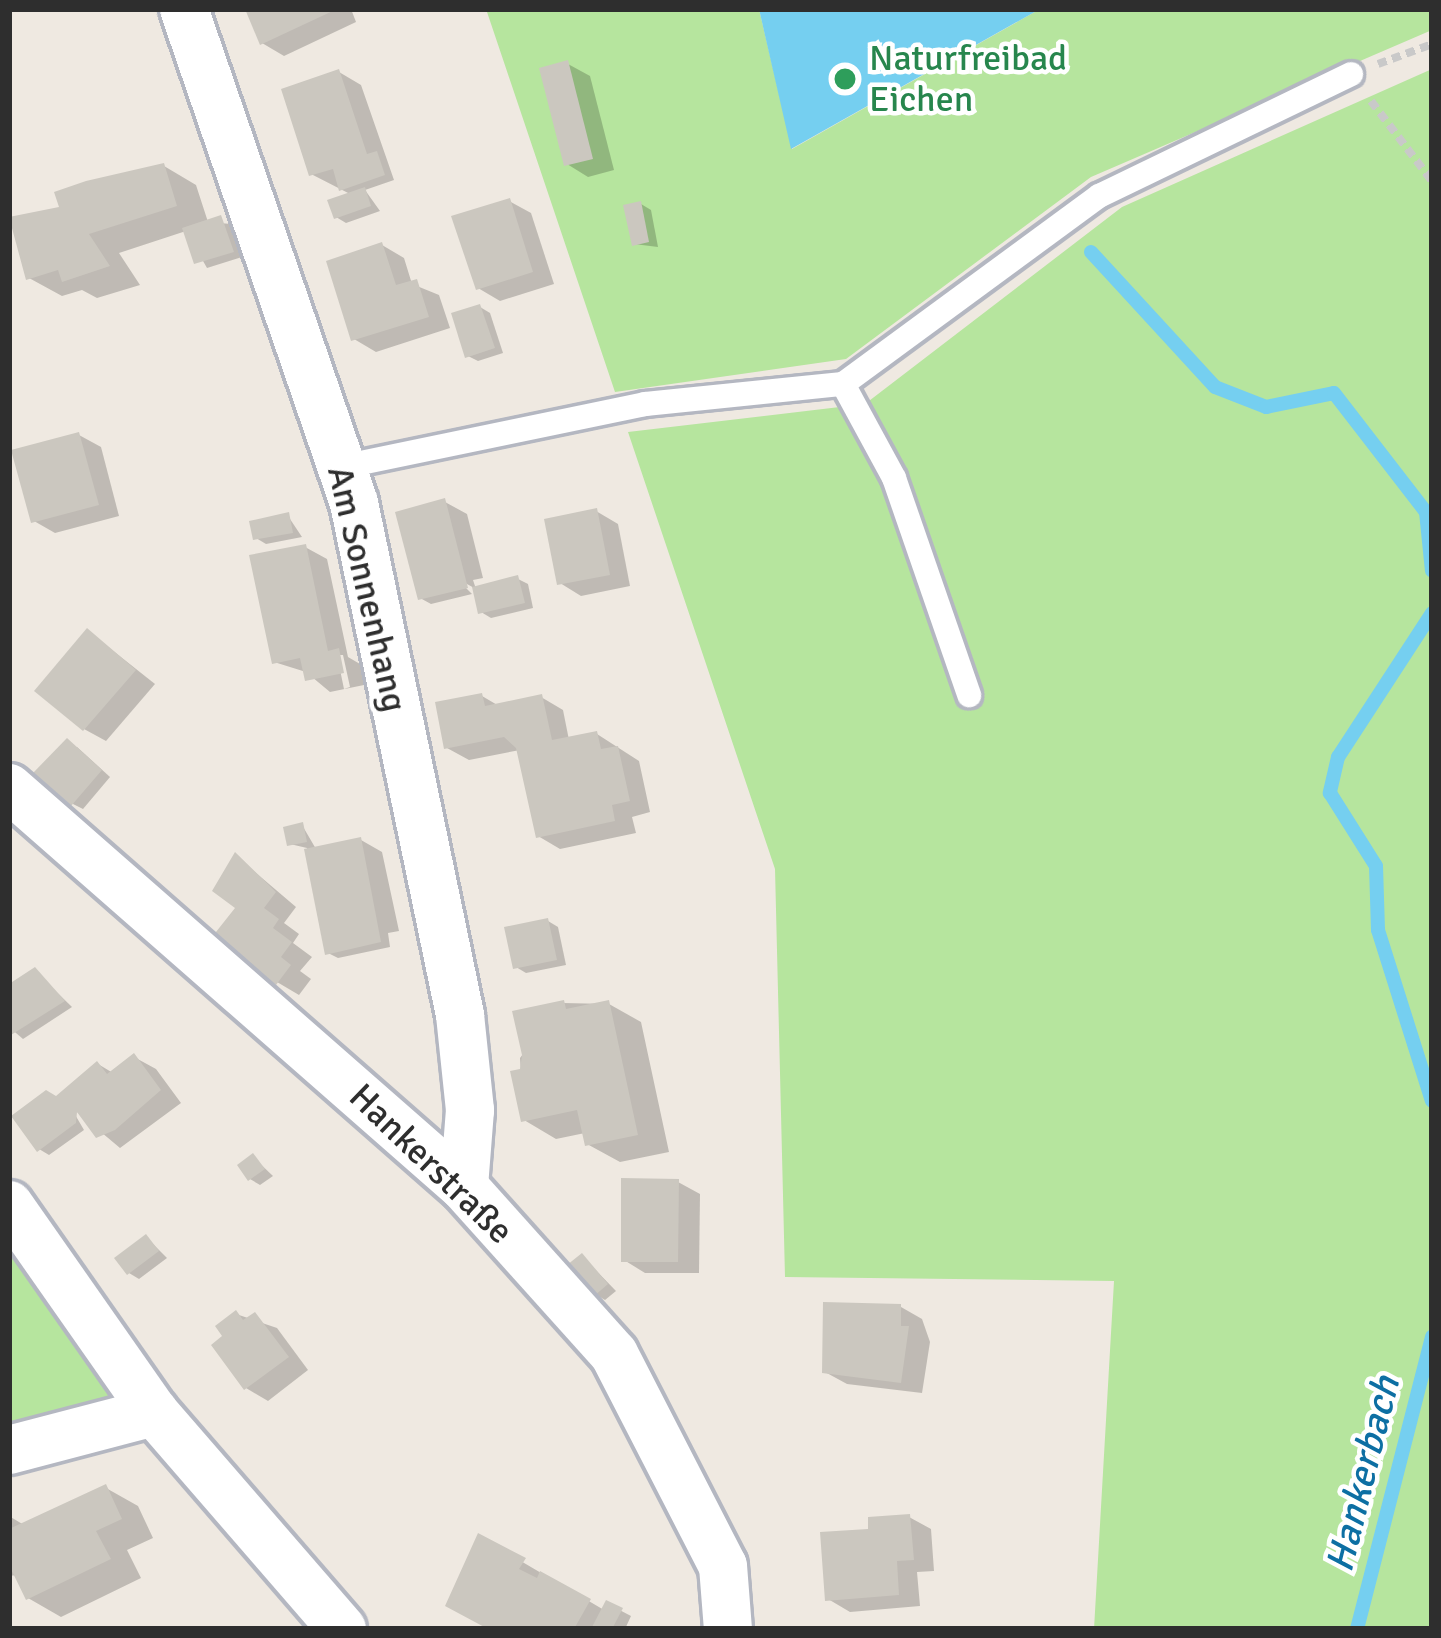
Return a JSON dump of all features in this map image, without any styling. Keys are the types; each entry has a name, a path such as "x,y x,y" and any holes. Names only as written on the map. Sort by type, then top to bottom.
{"street":[{"name":"Am Sonnenhang","path":"184,9 340,467 460,1015 470,1109 464,1187"},
{"name":"Hankerstraße","path":"9,788 464,1187 614,1354 723,1566 728,1629"},
{"path":"9,1205 154,1412 342,1629"},
{"path":"9,1450 154,1412"}],"lane":[{"path":"340,467 644,404 843,385 1099,196 1351,74"},
{"path":"843,385 894,478 969,695"}],"path":[{"path":"1432,44 1351,74 1432,181"}],"green space":[{"path":"486,9 759,9 792,149 1040,9 1432,9 1432,30 1091,177 846,359 615,392"},
{"path":"1432,69 1432,1629 1094,1629 1114,1281 785,1277 775,869 628,432 865,404 1122,207"},
{"path":"9,1245 117,1395 9,1427"}],"water":[{"name":"Naturfreibad Eichen","path":"759,9 1040,9 791,149"}],"building":[{"path":"245,9 337,9 260,45"},
{"path":"568,60 593,159 564,166 539,68"},
{"path":"339,69 367,154 377,151 385,175 339,191 333,169 309,176 281,89"},
{"path":"164,163 177,206 89,234 110,266 62,282 58,270 26,280 9,217 59,207 54,192"},
{"path":"365,187 371,206 334,219 327,200"},
{"path":"510,198 533,272 476,290 451,216"},
{"path":"641,201 649,242 632,246 623,205"},
{"path":"221,215 234,252 194,264 182,228"},
{"path":"382,242 396,285 417,279 429,317 351,341 326,261"},
{"path":"480,304 495,348 465,358 451,313"},
{"path":"79,432 99,505 31,523 11,450"},
{"path":"445,498 468,588 418,600 395,512"},
{"path":"597,508 610,575 557,585 544,519"},
{"path":"289,512 293,533 253,540 249,521"},
{"path":"306,544 328,651 339,648 344,673 305,681 300,658 272,664 249,555"},
{"path":"518,575 525,603 478,614 472,587"},
{"path":"87,628 136,670 83,731 34,691"},
{"path":"482,693 485,706 542,694 552,740 597,731 601,749 618,746 630,801 612,805 615,821 536,838 516,748 504,737 444,749 435,702"},
{"path":"67,738 102,770 71,806 33,773"},
{"path":"303,822 307,842 287,846 283,827"},
{"path":"361,837 381,942 325,955 304,849"},
{"path":"235,852 276,892 264,908 279,919 273,928 292,942 281,957 291,965 276,985 212,937 235,908 212,891"},
{"path":"548,918 557,960 513,969 504,927"},
{"path":"35,967 65,1001 11,1035 9,984"},
{"path":"564,1000 566,1009 609,1000 638,1135 585,1146 577,1110 521,1122 510,1071 520,1069 522,1055 512,1011"},
{"path":"134,1053 161,1090 115,1130 96,1138 77,1112 76,1123 37,1152 11,1116 46,1090 56,1096 97,1061 107,1074"},
{"path":"253,1153 265,1169 248,1181 237,1165"},
{"path":"621,1178 679,1179 678,1262 621,1262"},
{"path":"146,1234 159,1251 127,1275 114,1258"},
{"path":"582,1253 608,1284 593,1297 567,1265"},
{"path":"823,1302 901,1304 901,1326 909,1326 901,1383 822,1373"},
{"path":"236,1310 243,1320 255,1312 289,1357 244,1390 211,1345 222,1336 215,1326"},
{"path":"106,1484 122,1519 96,1531 111,1559 26,1600 9,1565 9,1529"},
{"path":"910,1514 914,1560 897,1561 899,1595 825,1601 820,1532 868,1529 868,1517"},
{"path":"478,1533 526,1558 519,1569 537,1578 540,1571 591,1599 574,1629 488,1629 445,1606"},
{"path":"606,1600 623,1608 612,1629 591,1629"}],"waterway":[{"name":"Hankerbach","path":"1091,252 1215,387 1266,407 1334,393 1426,512 1432,571"},
{"name":"Hankerbach","path":"1432,613 1338,757 1330,793 1376,866 1378,930 1432,1101"},
{"name":"Hankerbach","path":"1357,1629 1432,1336"}],"place":[{"name":"Naturfreibad Eichen","path":"845,79"}]}
